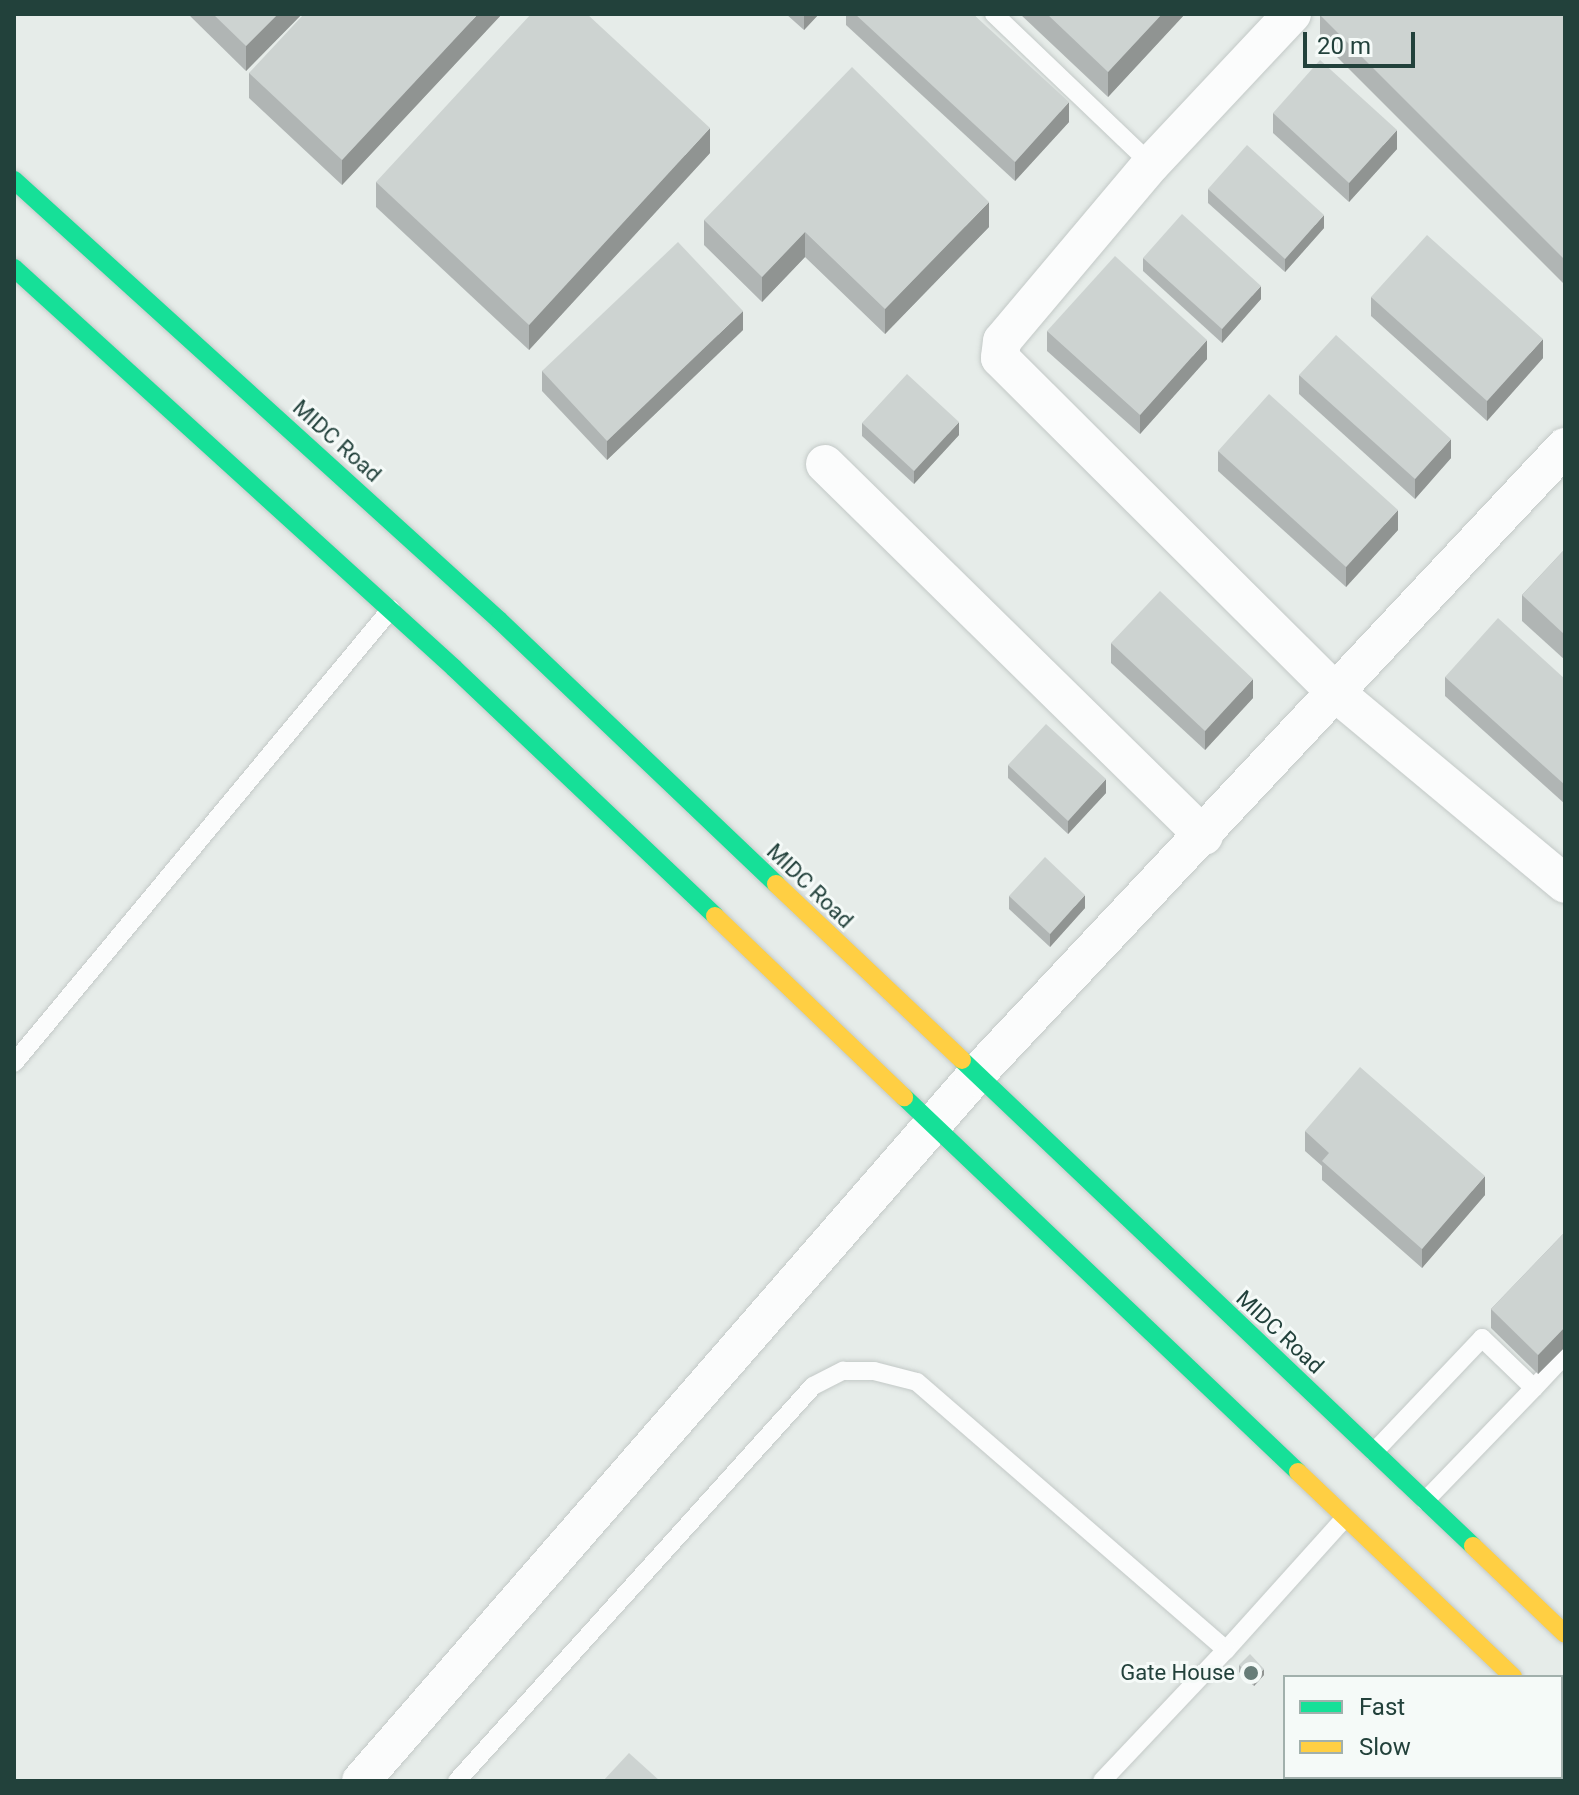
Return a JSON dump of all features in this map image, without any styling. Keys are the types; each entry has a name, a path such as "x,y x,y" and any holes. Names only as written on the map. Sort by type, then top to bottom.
{"main road":[{"name":"MIDC Road","path":"14,180 499,620 974,1077 1565,1634"},
{"path":"14,268 391,609 1343,1520 1511,1675"}],"street":[{"path":"1292,14 1151,164 1002,341 1000,358 1336,693 1565,884"},
{"path":"361,1781 974,1077 1204,836 1565,447"},
{"path":"825,464 1204,836"}],"lane":[{"path":"994,14 1151,164"},
{"path":"14,1063 391,609"},
{"path":"1373,1453 1482,1338 1534,1388"},
{"path":"1425,1501 1565,1355"},
{"path":"457,1781 813,1386 843,1371 874,1371 917,1382 1226,1650"},
{"path":"1102,1781 1343,1520"}],"building":[{"path":"213,14 278,14 246,46"},
{"path":"304,14 478,14 342,160 249,73"},
{"path":"531,14 587,14 710,128 529,325 376,182"},
{"path":"855,14 973,14 1069,102 1015,162"},
{"path":"1047,14 1162,14 1108,72"},
{"path":"1565,14 1565,260 1320,15"},
{"path":"1320,60 1397,130 1349,183 1273,113"},
{"path":"852,67 989,202 885,309 805,232 762,277 704,220"},
{"path":"1247,145 1324,215 1285,259 1208,189"},
{"path":"1182,214 1261,286 1222,329 1143,258"},
{"path":"1427,235 1543,339 1487,401 1371,297"},
{"path":"678,242 743,311 607,441 542,371"},
{"path":"1115,256 1207,340 1140,415 1047,331"},
{"path":"1336,335 1451,439 1415,479 1299,375"},
{"path":"907,374 959,422 914,471 862,423"},
{"path":"1269,394 1398,510 1346,567 1218,451"},
{"path":"1565,549 1565,635 1522,595"},
{"path":"1160,591 1253,679 1205,731 1111,643"},
{"path":"1498,618 1565,679 1565,785 1445,677"},
{"path":"1046,724 1106,779 1068,821 1008,765"},
{"path":"1045,857 1085,895 1050,934 1009,896"},
{"path":"1360,1067 1485,1176 1422,1249 1322,1161 1329,1153 1305,1131"},
{"path":"1565,1232 1565,1327 1538,1355 1491,1309"},
{"path":"1250,1654 1264,1669 1254,1679 1239,1665"},
{"path":"629,1753 660,1781 603,1781"}],"traffic: fast":[{"path":"14,180 499,620 776,884"},
{"path":"14,268 454,668 715,916"},
{"path":"962,1060 1473,1546"},
{"path":"904,1097 1298,1472"}],"traffic: slow":[{"path":"776,884 962,1060"},
{"path":"715,916 904,1097"},
{"path":"1298,1472 1511,1675"},
{"path":"1473,1546 1565,1634"}],"place":[{"name":"Gate House","path":"1251,1673"}]}
